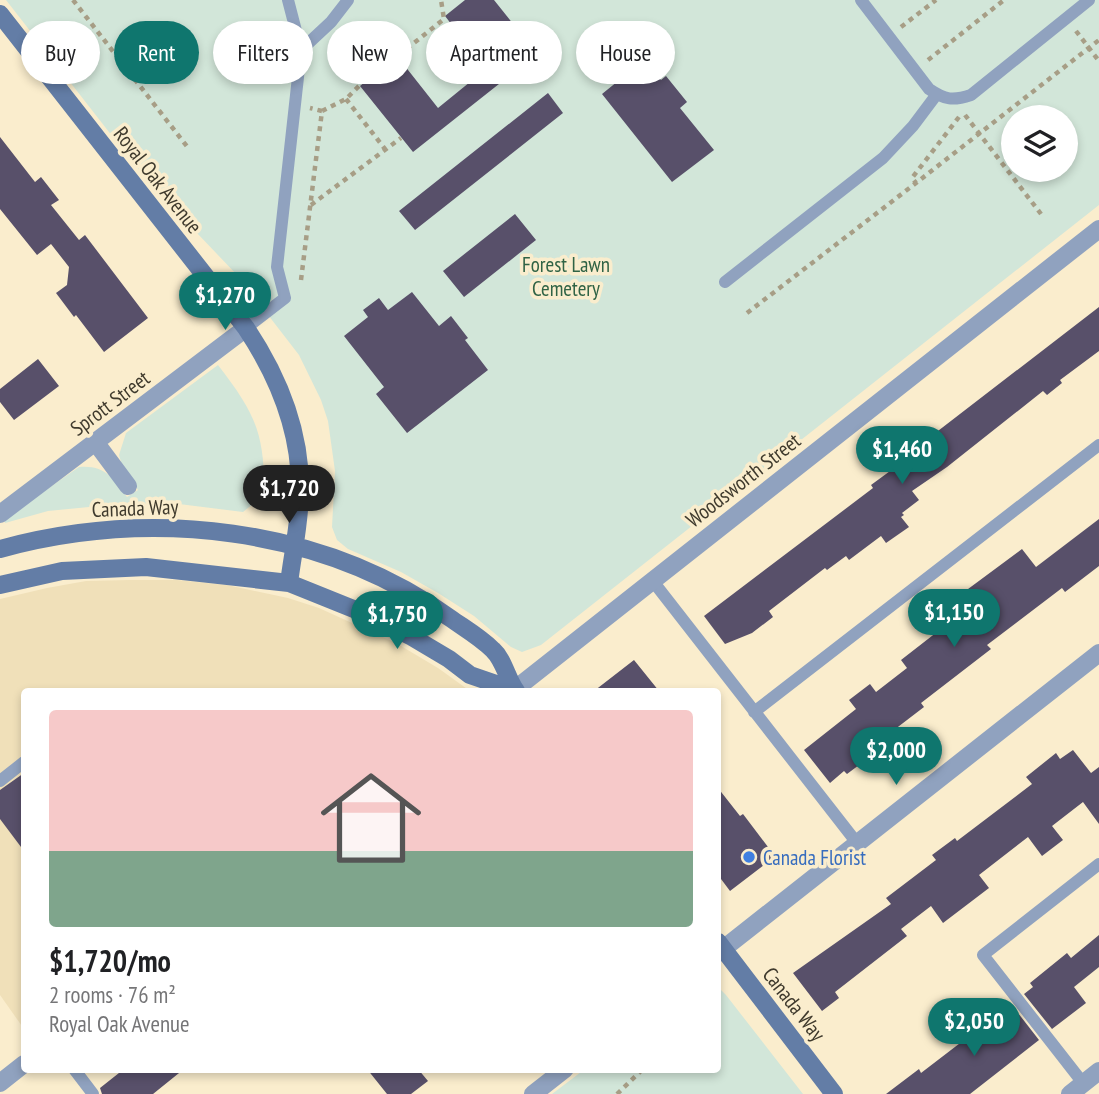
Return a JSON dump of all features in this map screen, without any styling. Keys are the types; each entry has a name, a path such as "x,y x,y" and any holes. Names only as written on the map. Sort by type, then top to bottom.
{"main road":[{"name":"Royal Oak Avenue","path":"0,14 246,328 272,372 287,406 296,447 300,488 289,583"},
{"name":"Canada Way","path":"0,549 28,541 104,529 191,528 295,545 344,561 400,586 437,608 495,651 514,688"},
{"path":"0,585 62,571 146,567 289,583 389,625 449,659 470,675 509,688"},
{"name":"Canada Way","path":"721,951 834,1094"}],"street":[{"name":"Woodsworth Street","path":"517,688 1099,229"},
{"name":"Sprott Street","path":"0,514 246,328"},
{"path":"96,443 128,486"},
{"path":"721,946 1099,653"},
{"path":"0,1083 21,1066"},
{"path":"1076,1089 1099,1071"},
{"path":"533,1094 560,1073"}],"lane":[{"path":"288,0 293,21"},
{"path":"313,39 331,22 348,0"},
{"path":"861,0 929,89 943,99 955,100 971,95 1089,0"},
{"path":"246,328 285,298 277,267 298,84"},
{"path":"725,282 883,158 913,126 937,94"},
{"path":"754,712 1099,444"},
{"path":"652,580 857,843"},
{"path":"0,781 21,764"},
{"path":"1076,1089 983,955 1099,864"},
{"path":"77,1073 93,1094"}],"path":[{"path":"73,0 188,149"},
{"path":"296,104 326,111 346,99 356,91 360,82 357,54 392,58 405,51 444,19 441,0"},
{"path":"889,36 936,0"},
{"path":"915,70 1004,0"},
{"path":"1076,31 1099,61"},
{"path":"747,313 1099,40"},
{"path":"346,99 385,149"},
{"path":"299,292 322,111"},
{"path":"916,183 912,178 962,112"},
{"path":"967,117 1041,214"},
{"path":"310,206 401,138"},
{"path":"617,1094 639,1073"}],"shaded area":[{"path":"177,580 227,585 288,598 319,608 396,643 466,688 21,688 21,1025 0,995 0,599 86,581"}],"green space":[{"name":"Forest Lawn Cemetery","path":"6,0 1099,0 1099,205 541,645 522,652 511,647 474,616 438,593 401,572 348,549 337,540 332,527 335,471 328,421 299,355 238,276 154,188 72,84 100,84 100,21 22,21"},
{"path":"218,365 249,411 260,439 264,495 243,512 179,504 89,507 48,511 5,523 4,519 79,467 96,468 108,474 127,497 138,490 122,465 119,455 126,433"},
{"path":"721,990 803,1094 552,1094 580,1073 721,1073"}],"building":[{"path":"465,0 494,0 511,21 449,21 445,16"},
{"path":"412,75 438,108 468,84 499,84 413,152 360,86 412,84"},
{"path":"614,84 672,84 687,102 680,108 714,150 672,182 602,94"},
{"path":"548,93 563,113 415,230 399,211"},
{"path":"0,137 35,182 41,177 59,200 51,205 79,240 85,235 148,318 104,352 56,293 67,285 69,267 51,244 37,255 0,209"},
{"path":"515,214 536,240 464,297 443,271"},
{"path":"412,292 439,326 451,316 488,370 407,433 376,394 384,387 344,336 368,317 363,310 379,298 388,310"},
{"path":"1099,307 1099,351 1060,380 1062,383 1047,395 1043,391 947,467 912,491 919,500 902,513 904,515 901,517 909,527 886,543 881,536 849,560 846,556 827,570 825,568 769,611 773,617 752,633 725,644 704,616 873,488 871,485 901,463 899,461"},
{"path":"38,359 59,386 14,420 0,402 0,389"},
{"path":"1099,519 1099,566 1065,592 1062,588 987,645 991,649 921,703 924,707 873,746 875,748 860,759 863,762 847,774 844,771 830,783 804,750 856,709 849,700 870,684 876,692 907,668 901,660 973,604 964,592 1022,549 1036,567"},
{"path":"634,660 657,688 598,688"},
{"path":"1073,750 1091,773 1099,767 1099,824 1083,802 1052,826 1063,840 1042,856 1028,837 979,875 989,888 943,923 931,906 901,929 907,936 835,992 839,998 822,1011 793,973 891,904 886,898 936,860 932,855 955,838 957,841 1032,784 1026,777 1056,753 1060,759"},
{"path":"21,775 21,847 0,819 0,790"},
{"path":"721,792 740,816 743,814 773,858 730,891 721,879"},
{"path":"1099,935 1099,967 1074,987 1086,1003 1052,1029 1024,994 1033,987 1030,983 1067,953 1071,958"},
{"path":"1011,1004 1039,1040 970,1094 886,1094 919,1069 921,1073"},
{"path":"119,1073 179,1073 153,1094 102,1094 100,1088"},
{"path":"370,1073 421,1073 428,1081 411,1094 387,1094"}],"place":[{"name":"Canada Florist","path":"749,857"}]}
